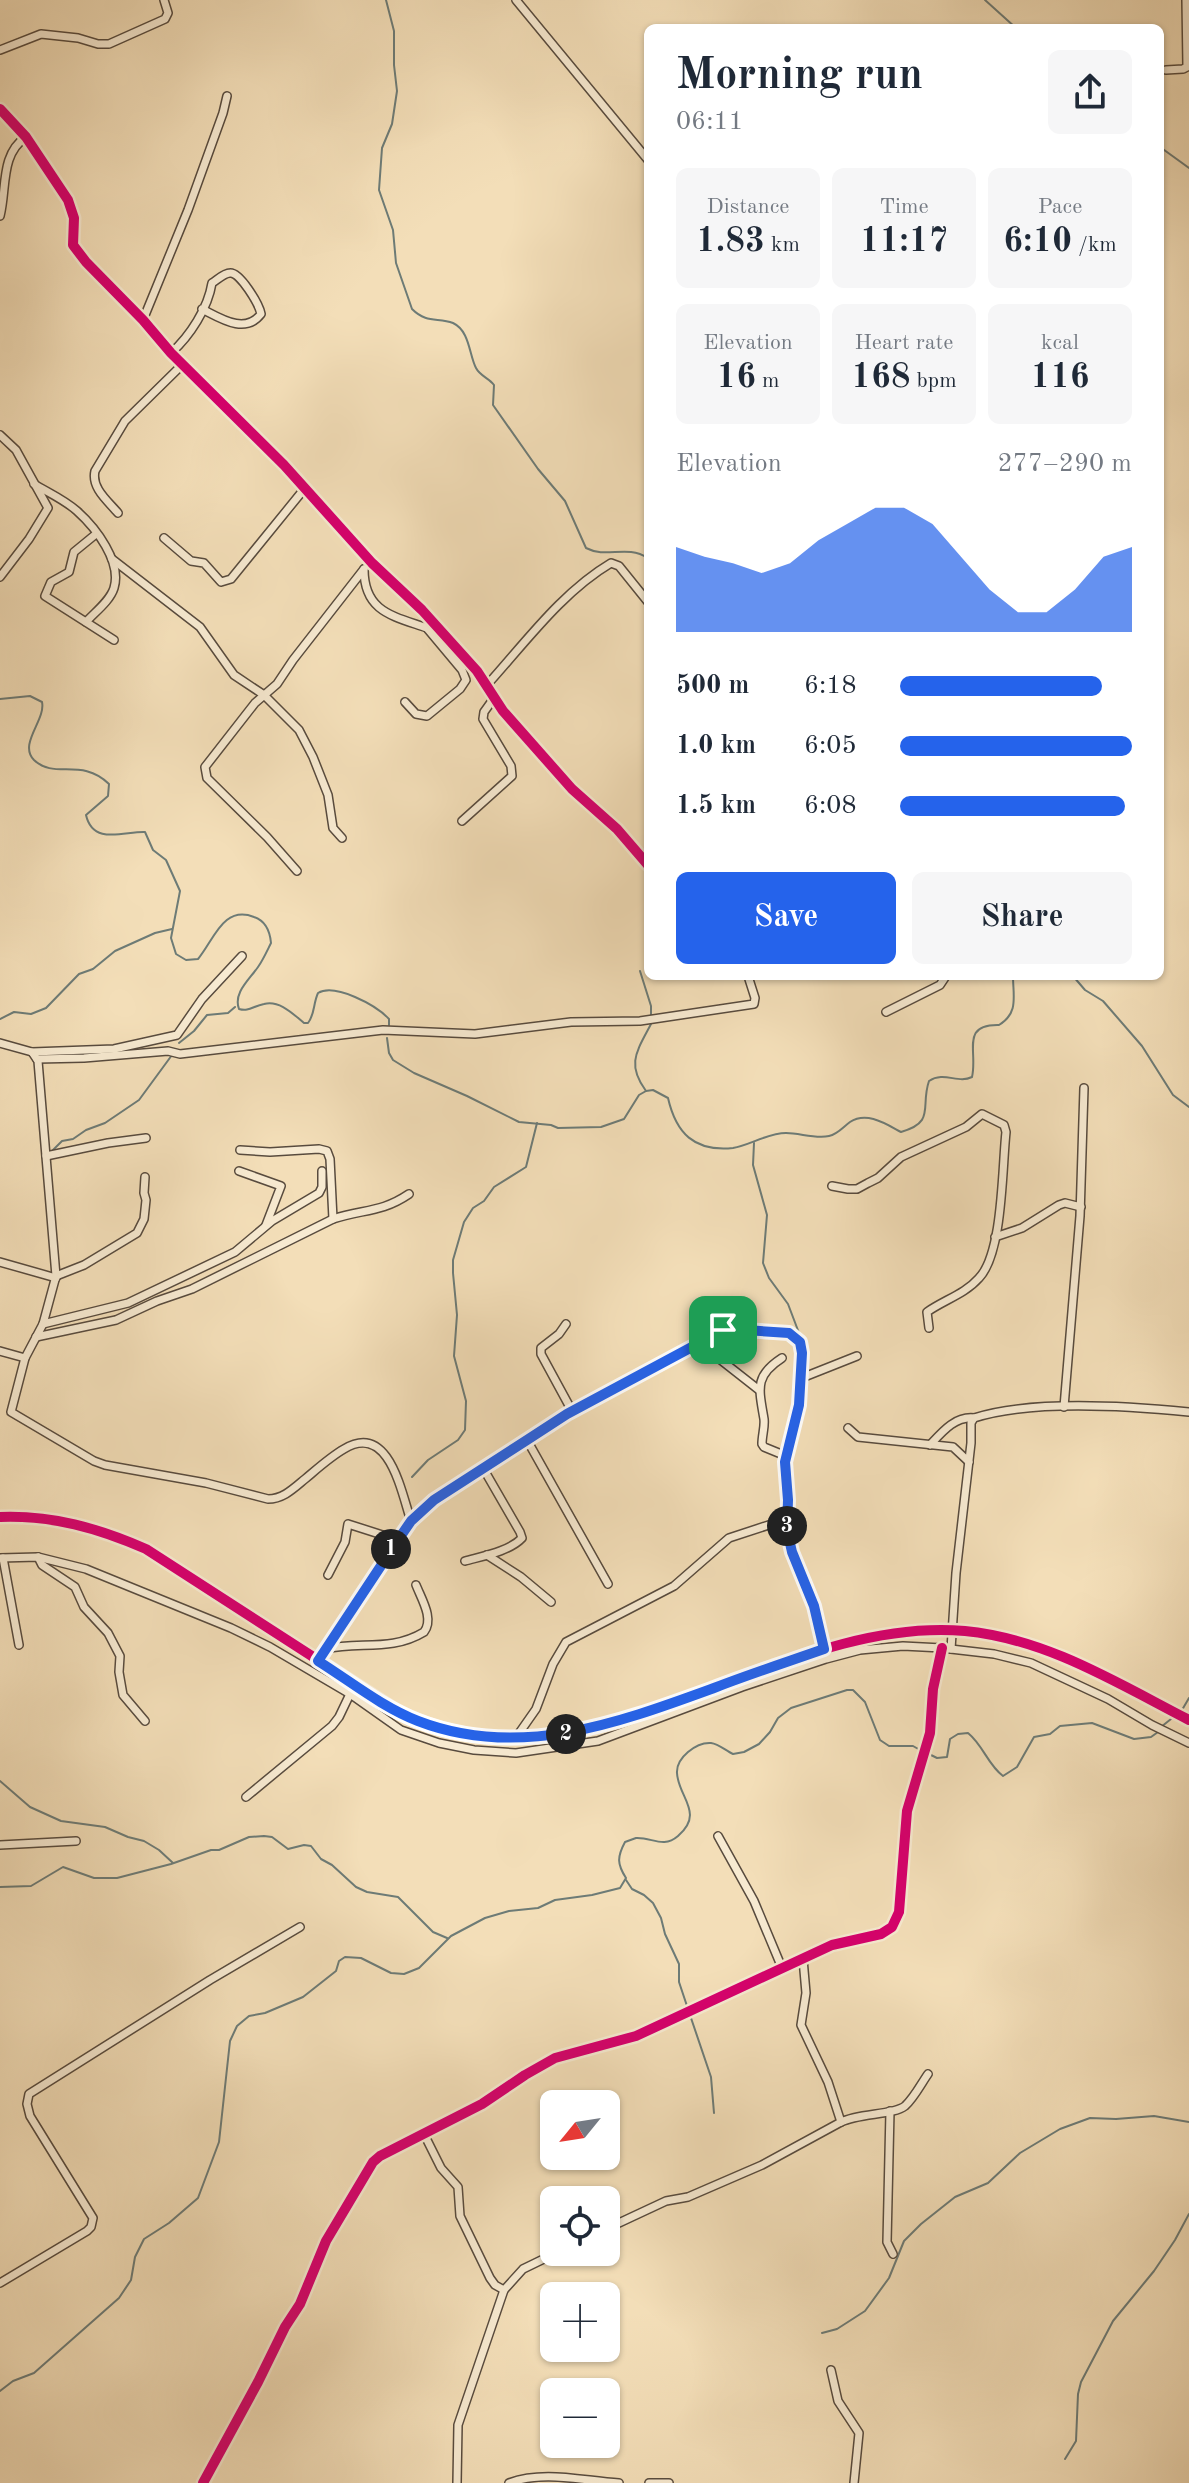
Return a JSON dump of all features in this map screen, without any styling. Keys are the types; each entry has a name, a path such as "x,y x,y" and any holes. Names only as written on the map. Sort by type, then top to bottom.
{"street":[{"path":"0,50 41,34 78,38 98,44 120,41 165,19 168,13 164,0"},
{"path":"516,0 644,155"},
{"path":"1166,70 1187,67 1186,0"},
{"path":"143,320 193,198 227,96"},
{"path":"0,109 26,137 68,200 74,218 72,239 77,251 171,353 305,488 372,563 441,631 572,789 617,829 644,860"},
{"path":"0,216 5,169 21,139 26,137"},
{"path":"171,353 184,342 212,283 228,273 233,273 257,301 261,314 252,322 242,324 224,320 202,309"},
{"path":"118,513 97,488 93,477 95,471 125,421 183,364"},
{"path":"0,435 16,450 48,508 0,577"},
{"path":"34,484 64,501 84,518 112,559 115,568 113,591 86,622"},
{"path":"164,538 191,561 204,563 221,582 227,581 305,488"},
{"path":"48,508 53,510 64,501"},
{"path":"96,534 74,552 69,572 51,582 45,594 46,598 114,640"},
{"path":"112,559 200,627 234,675 264,695 302,736 328,795 333,828 342,838"},
{"path":"297,871 207,778 204,771 212,756 277,684 369,560 372,563"},
{"path":"487,685 574,591 611,563 619,566 644,597"},
{"path":"364,569 366,592 383,610 441,631"},
{"path":"405,702 416,714 427,716 460,689 466,680 462,670 426,627"},
{"path":"462,821 506,783 513,773 484,722 484,712 494,698"},
{"path":"35,1055 52,1050 77,1052 121,1048 177,1035 202,999 242,956"},
{"path":"0,1043 35,1055 84,1058 168,1051 180,1054 383,1030 475,1034 571,1022 659,1020 754,1004 749,980"},
{"path":"886,1012 940,985 943,980"},
{"path":"35,1055 56,1277 43,1324 25,1358 11,1412 94,1461 115,1468 206,1483 275,1499 343,1449 365,1442 373,1444 388,1458 394,1469 411,1521"},
{"path":"1064,1407 1081,1207 1084,1088"},
{"path":"832,1186 857,1189 878,1178 901,1157 966,1127 977,1116 987,1115 1004,1125 1006,1132 995,1237 986,1271 969,1288 927,1312 929,1328"},
{"path":"46,1156 146,1138"},
{"path":"240,1150 327,1151 333,1219"},
{"path":"239,1171 281,1186 266,1225"},
{"path":"43,1324 128,1303 235,1252 266,1225 319,1193 322,1171"},
{"path":"56,1277 84,1265 137,1233 144,1219 145,1177"},
{"path":"36,1337 116,1320 192,1289 333,1219 387,1207 409,1194"},
{"path":"995,1237 1031,1223 1059,1205 1065,1203 1081,1207"},
{"path":"0,1262 56,1277"},
{"path":"566,1324 541,1348 541,1354 572,1411"},
{"path":"318,1661 411,1521 434,1500 572,1411 730,1329 793,1335 801,1347 799,1405 786,1456 787,1519 792,1552 814,1606 824,1649"},
{"path":"0,1351 25,1358"},
{"path":"799,1379 857,1356"},
{"path":"717,1357 759,1390"},
{"path":"782,1358 768,1367 759,1390 764,1420 762,1444 786,1456"},
{"path":"930,1445 946,1427 966,1417 1030,1408 1125,1407 1189,1412"},
{"path":"951,1649 956,1573 971,1423 974,1418"},
{"path":"848,1428 858,1437 953,1447 969,1462"},
{"path":"527,1440 608,1584"},
{"path":"465,1561 487,1555 522,1538 483,1468"},
{"path":"0,1517 38,1517 77,1523 133,1543 388,1706 417,1721 455,1732 515,1739 571,1733 624,1720 824,1649 879,1635 954,1631 1012,1639 1063,1656 1189,1720"},
{"path":"515,1739 536,1709 553,1664 566,1642 678,1583 729,1538 787,1519"},
{"path":"328,1575 345,1542 348,1524 398,1540"},
{"path":"487,1555 551,1602"},
{"path":"38,1557 42,1565 75,1587 83,1605 105,1629 118,1651 123,1695 145,1721"},
{"path":"19,1645 1,1558 38,1557 72,1565 231,1628 306,1667 392,1724 413,1734 474,1750 516,1753 598,1741 742,1687 860,1650 903,1646 1013,1658 1052,1672 1189,1743"},
{"path":"62,1578 70,1574 72,1565"},
{"path":"326,1649 385,1645 424,1632 428,1628 429,1618 416,1585"},
{"path":"203,2483 300,2304 326,2241 380,2156 482,2104 555,2058 636,2036 839,1943 890,1930 897,1919 907,1811 930,1733 933,1689 942,1648"},
{"path":"246,1797 332,1726 350,1694"},
{"path":"718,1836 754,1901 782,1968"},
{"path":"0,1845 76,1841"},
{"path":"0,2283 87,2231 93,2218 30,2116 27,2104 29,2094 300,1927"},
{"path":"803,1959 806,1993 801,2025 828,2082 841,2122"},
{"path":"620,2222 666,2201 688,2197 762,2165 841,2122 863,2114 905,2106 928,2074"},
{"path":"890,2111 887,2242 893,2254"},
{"path":"423,2132 441,2168 458,2187 460,2216 490,2278 504,2290"},
{"path":"457,2483 458,2425 504,2290 523,2269 540,2261"},
{"path":"831,2370 838,2401 859,2433 854,2483"},
{"path":"509,2483 531,2477 619,2483"},
{"path":"649,2483 669,2483"}],"waterway":[{"path":"386,0 394,31 397,91 392,124 382,148 379,190 393,230 396,263 412,309 428,318 453,323 463,332 476,368 494,385 493,405 565,501 586,548 644,556"},
{"path":"985,0 1012,24"},
{"path":"1164,150 1189,168"},
{"path":"0,699 30,696 42,702 29,747 34,760 42,766 88,772 109,784 108,796 86,815 95,831 111,835 145,832 153,850 166,860 180,891 171,938 176,954 186,960 198,959 220,926 234,916 254,917 264,924 271,943 240,992 239,1009 275,1004 308,1023 318,993 334,991 355,997 375,1008 389,1019 389,1025"},
{"path":"0,1019 14,1012 31,1014 46,1008 79,974 93,969 115,951 172,929"},
{"path":"640,971 651,1016"},
{"path":"387,1038 393,1060 519,1122 558,1128 601,1127 624,1119 639,1095 653,1090 668,1098 676,1121 689,1138 708,1147 733,1148 779,1134 829,1136 850,1122 863,1118 876,1120 901,1132 912,1128 923,1118 929,1081 940,1077 972,1077 975,1034 979,1029 999,1025 1010,1015 1014,1004 1013,980"},
{"path":"1076,980 1085,990 1103,1001 1142,1046 1173,1095 1189,1107"},
{"path":"179,1043 207,1015 228,1013 235,1007"},
{"path":"646,1091 635,1065 638,1050 651,1024"},
{"path":"53,1150 62,1141 73,1139 105,1123 139,1100 172,1055"},
{"path":"412,1477 428,1460 458,1440 465,1430 466,1401 454,1356 457,1315 453,1273 453,1260 464,1222 494,1187 526,1167 537,1123"},
{"path":"754,1143 753,1165 767,1215 763,1263 769,1278 788,1304 799,1333"},
{"path":"0,2391 13,2381 34,2373 119,2298 131,2280 135,2257 144,2239 198,2198 219,2142 230,2041 237,2026 249,2016 265,2013 303,1997 336,1971 339,1961 345,1957 361,1958 391,1973 404,1974 419,1968 451,1936 485,1918 620,1888 626,1878 619,1860 625,1842 636,1838 667,1842 686,1828 690,1812 677,1773 683,1757 705,1743 717,1745 733,1754 744,1752 759,1744 778,1718 791,1708 853,1690 865,1702 880,1740 889,1746 913,1746 920,1750"},
{"path":"1182,1710 1189,1698"},
{"path":"1161,1727 1171,1719"},
{"path":"927,1753 937,1758 947,1757 950,1739 968,1733 1003,1776 1017,1767 1034,1737 1050,1734 1060,1726 1092,1723 1134,1739 1151,1737 1158,1732"},
{"path":"0,1781 30,1807 61,1821 105,1827 144,1841 173,1863"},
{"path":"0,1887 31,1886 63,1867 94,1878 117,1878 219,1850 249,1837 264,1836 272,1837 288,1849 311,1846 321,1859 356,1887 398,1897 433,1932 447,1938"},
{"path":"626,1880 632,1889 653,1903 661,1918 679,1964 679,1982 688,2009"},
{"path":"691,2018 711,2077 714,2113"},
{"path":"822,2333 837,2329 865,2311 889,2278 904,2241 921,2224 955,2197 988,2183 1020,2153 1060,2129 1090,2118 1154,2116 1189,2122"},
{"path":"1065,2459 1076,2441 1081,2382 1113,2321 1154,2271 1189,2214"}],"cycle path":[{"path":"0,109 26,137 68,200 74,218 73,245 86,262 171,353 284,465 372,563 422,610 477,671 503,711 572,789 617,829 644,860"},
{"path":"0,1517 38,1518 74,1524 146,1549 397,1711 469,1735 539,1737 610,1724 821,1650 893,1634 965,1631 1024,1643 1053,1653 1189,1720"},
{"path":"203,2483 300,2304 326,2241 373,2162 380,2156 482,2104 555,2058 636,2036 832,1945 881,1934 892,1927 899,1912 907,1811 930,1733 933,1689 942,1648"}],"route":[{"path":"723,1330 789,1333 800,1342 799,1405 785,1462 787,1530 792,1552 814,1606 824,1649 624,1720 571,1733 523,1739 466,1734 417,1721 318,1661 411,1521 434,1500 567,1414 723,1330"}]}
